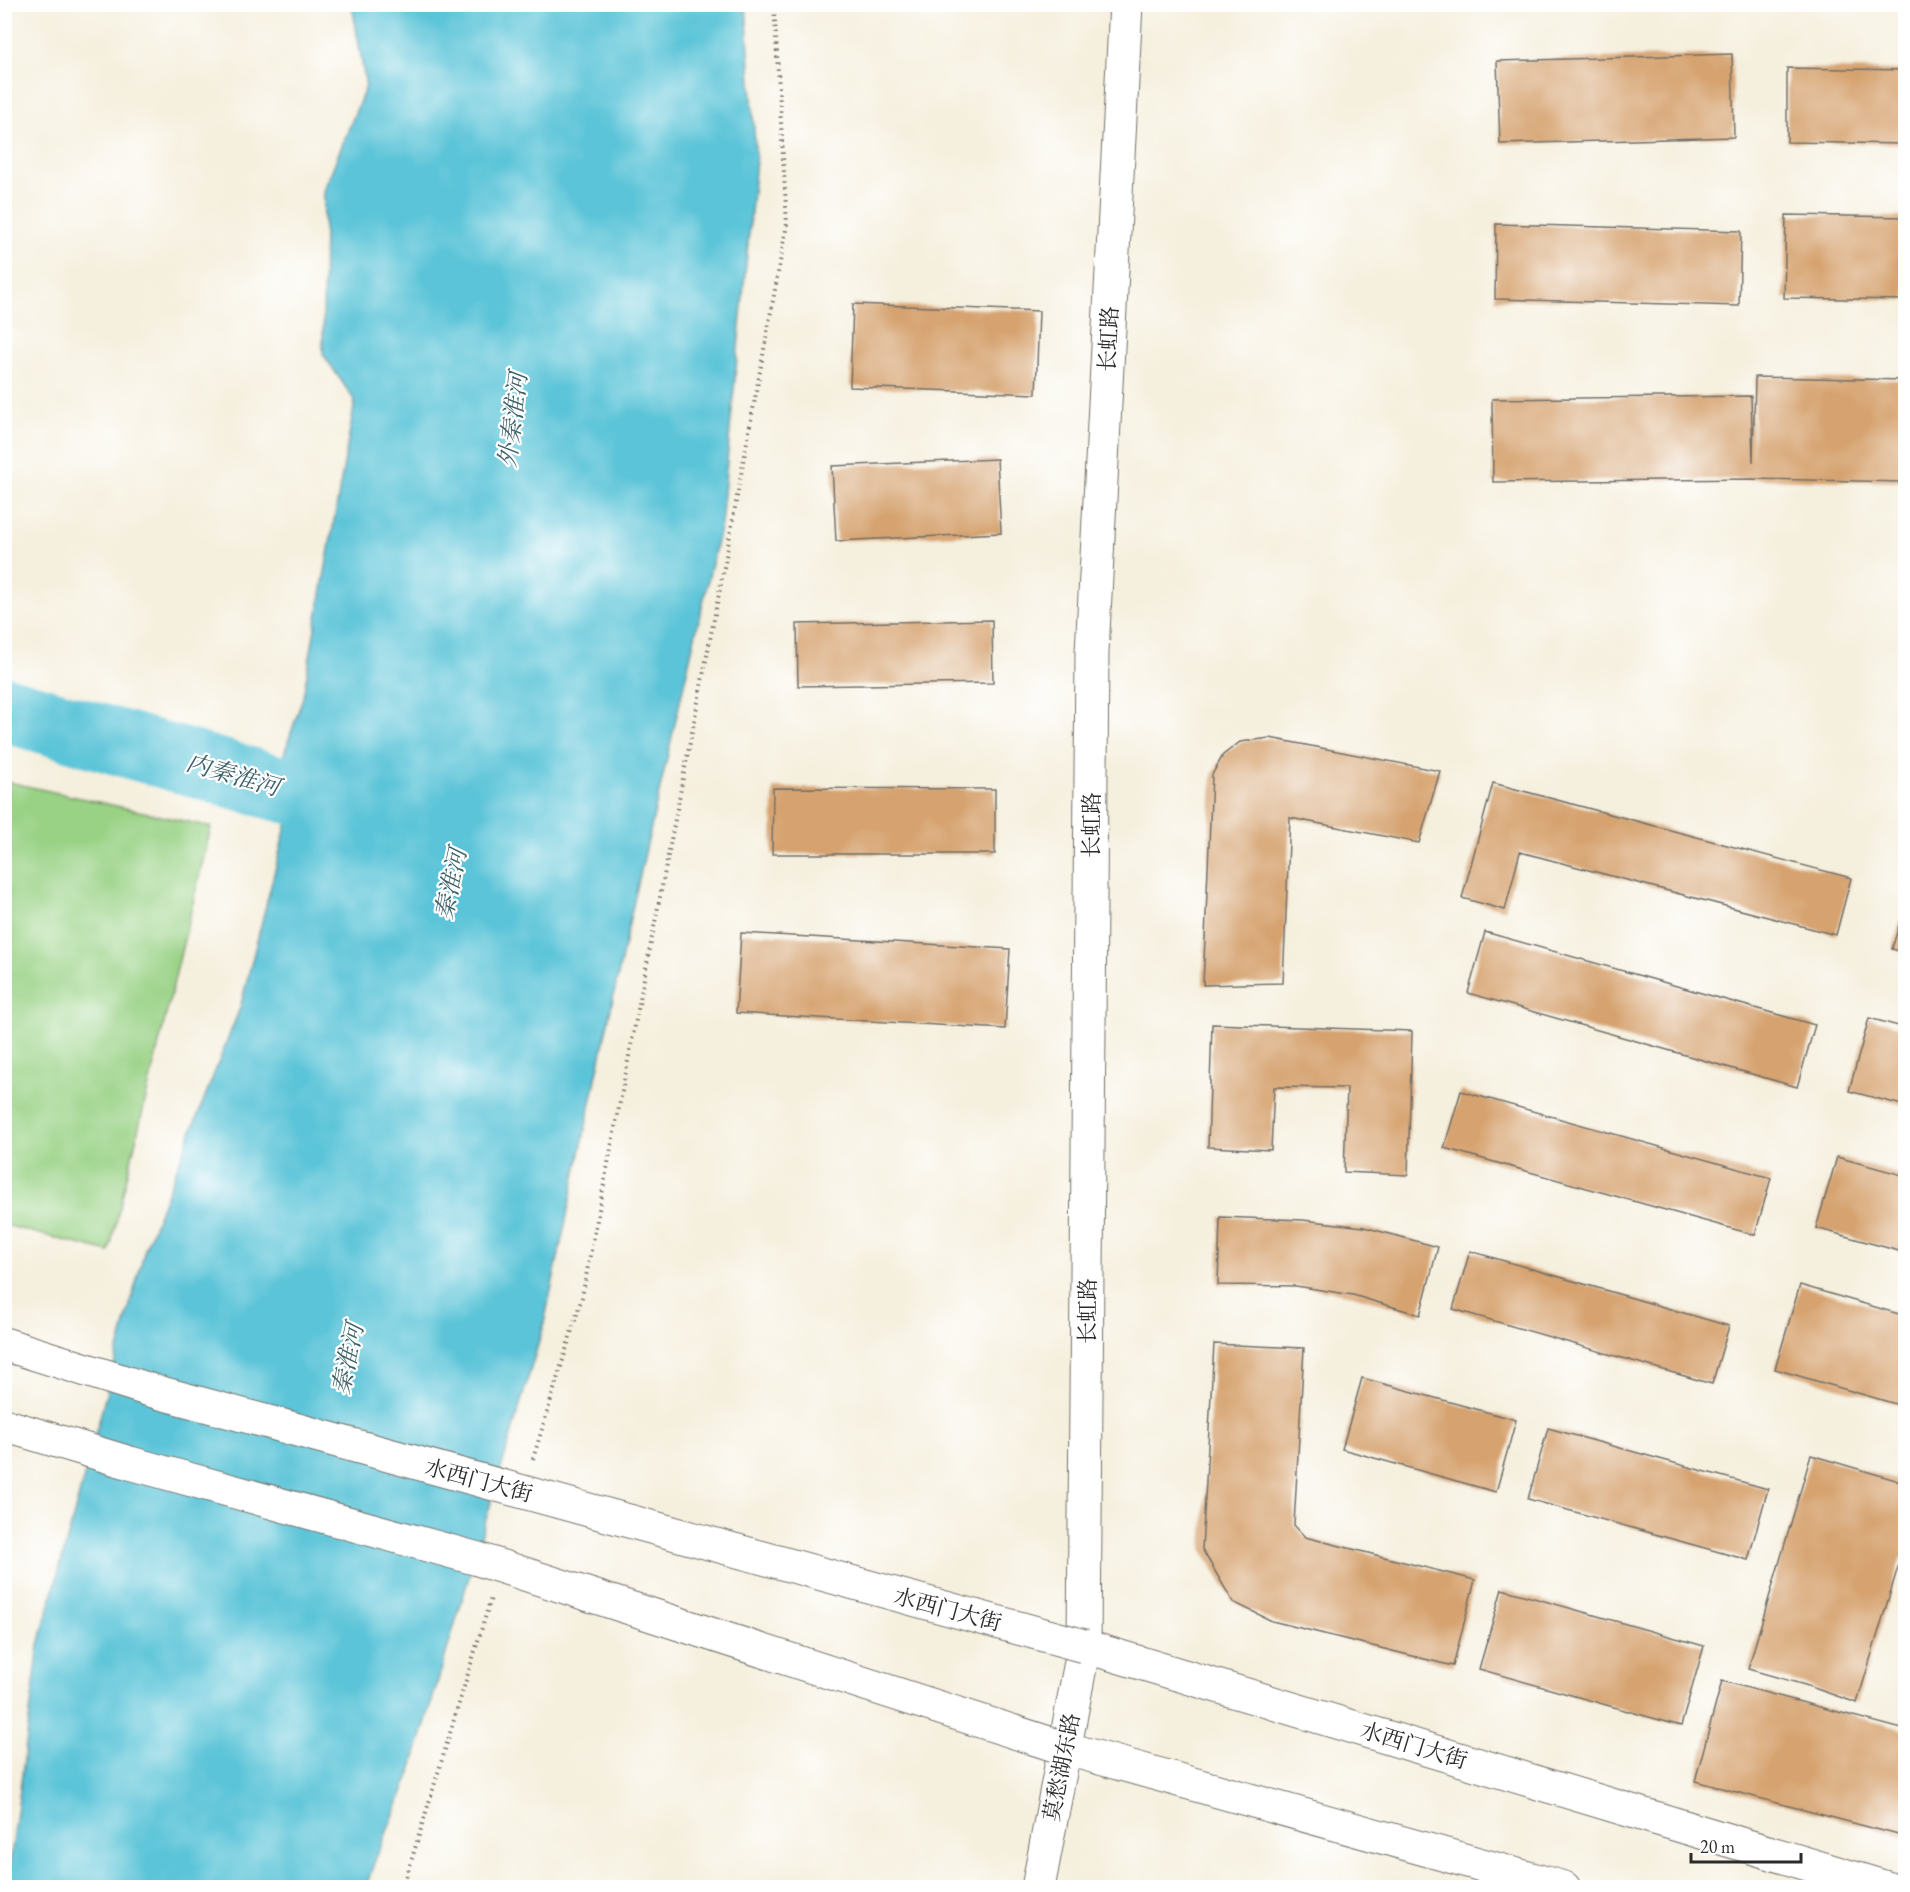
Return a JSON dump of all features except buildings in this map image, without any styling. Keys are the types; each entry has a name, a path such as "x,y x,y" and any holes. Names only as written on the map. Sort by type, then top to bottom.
{"main road":[{"name":"长虹路","path":"1084,1646 1092,652 1126,4"},
{"name":"水西门大街","path":"4,1344 150,1390 1084,1646 1887,1887"},
{"path":"4,1425 130,1463 478,1559 1064,1748 1564,1887"},
{"name":"莫愁湖东路","path":"1038,1887 1084,1646"}],"path":[{"path":"530,1467 582,1297 723,573 787,224 774,4"},
{"path":"403,1887 492,1592"}],"green space":[{"path":"4,781 211,827 109,1252 5,1225"}],"water":[{"path":"352,5 746,5 756,160 721,524 631,914 543,1328 409,1778 366,1887 7,1888 39,1645 145,1249 240,1008 296,787 273,787 303,697 355,401 323,354 324,190 366,86"}],"waterway":[{"name":"内秦淮河","path":"4,709 273,787 383,814"}],"water label":[{"name":"外秦淮河","path":"513,420"},
{"name":"秦淮河","path":"451,884"},
{"name":"秦淮河","path":"348,1359"}]}
